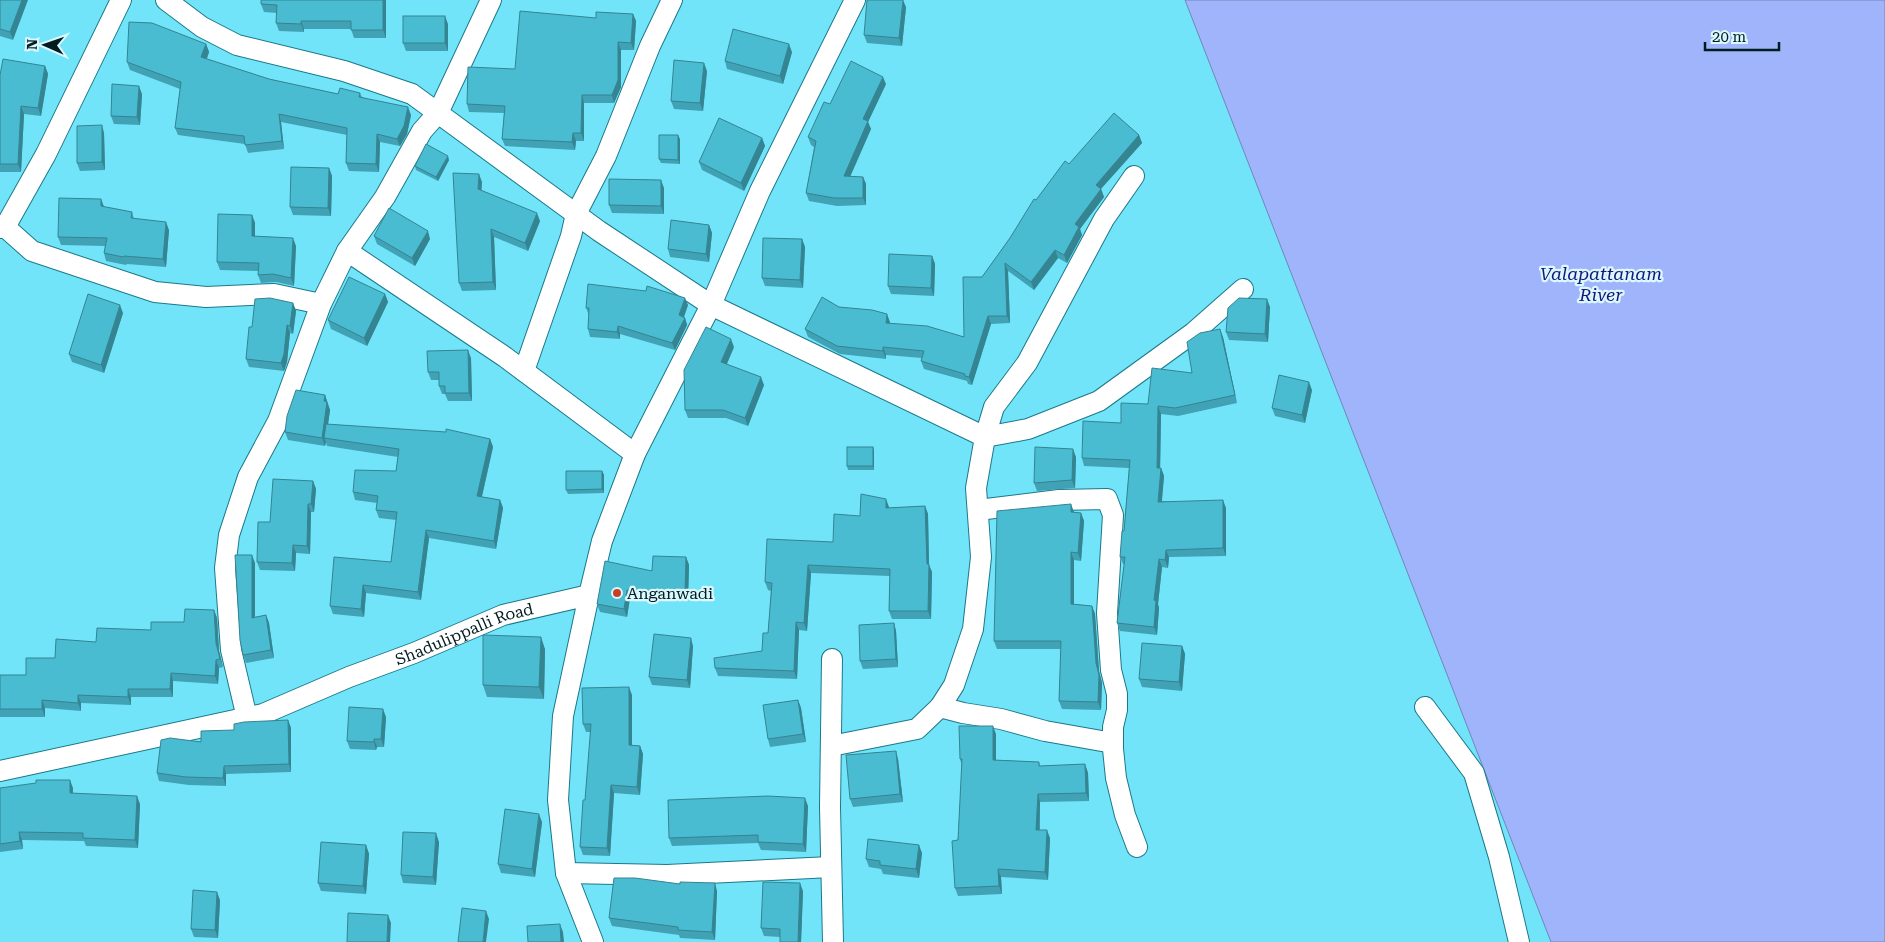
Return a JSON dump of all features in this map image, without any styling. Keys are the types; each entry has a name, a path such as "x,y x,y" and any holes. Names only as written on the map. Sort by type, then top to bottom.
{"street":[{"path":"121,0 46,154 4,220 32,251 155,292 206,297 274,294 321,304"},
{"path":"166,0 202,27 237,44 344,71 412,94 599,231 711,305 984,437 1028,429 1099,401 1193,333 1243,289"},
{"path":"247,718 231,650 225,568 229,535 248,476 278,421 321,304 347,251 385,197 422,131 438,113 491,0"},
{"path":"524,371 571,236 576,214 606,156 650,46 672,0"},
{"path":"593,942 566,873 558,800 563,716 602,541 635,454 711,305 764,182 855,0"},
{"path":"831,746 917,729 940,707 954,685 973,629 981,557 976,488 984,437 994,407 1027,363 1104,219 1134,176"},
{"path":"347,251 505,357 635,454"},
{"path":"978,510 1059,500 1107,498 1113,515 1107,613 1111,670 1117,694 1113,743 1116,778 1125,815 1137,848"},
{"name":"Shadulippalli Road","path":"0,771 263,714 503,615 589,594"},
{"path":"832,659 831,867 833,942"},
{"path":"940,707 1001,719 1045,731 1113,743"},
{"path":"1425,707 1474,773 1499,856 1519,942"},
{"path":"566,873 667,875 831,867"}],"water":[{"name":"Valapattanam River","path":"1185,0 1885,0 1885,942 1551,942"}],"building":[{"path":"0,0 22,0 10,32 0,29"},
{"path":"261,0 383,0 383,30 351,30 351,21 301,21 301,24 276,23 277,5 261,4"},
{"path":"867,0 903,0 899,38 864,35"},
{"path":"520,11 596,18 596,12 633,14 631,43 618,42 618,80 612,95 582,95 581,133 573,133 572,142 502,139 505,106 467,104 468,67 515,69"},
{"path":"403,16 445,16 445,43 403,43"},
{"path":"129,22 152,23 206,44 201,57 269,79 338,94 340,88 360,93 359,97 408,107 404,126 397,139 377,134 376,164 346,163 347,128 279,114 282,141 245,145 244,136 175,128 181,82 127,62"},
{"path":"733,29 789,44 780,76 725,61"},
{"path":"3,59 45,66 38,108 21,106 18,164 0,164 0,75"},
{"path":"674,60 704,63 700,103 671,101"},
{"path":"851,61 883,77 863,119 868,121 844,176 863,177 863,198 834,198 806,193 816,141 808,137 824,102 830,104"},
{"path":"112,84 139,86 137,117 111,116"},
{"path":"1114,113 1139,135 1096,185 1101,189 1075,224 1079,227 1064,255 1055,250 1031,282 1005,263 1007,316 988,316 969,377 965,376 965,374 921,361 924,351 883,347 883,351 837,346 805,329 822,297 839,307 872,310 887,314 886,323 927,326 964,337 963,277 982,277 1010,238 1034,199 1036,200 1065,161 1069,164"},
{"path":"719,118 762,138 741,183 699,162"},
{"path":"102,125 102,162 77,163 77,126"},
{"path":"659,135 678,135 678,160 659,159"},
{"path":"426,144 448,156 436,177 415,166"},
{"path":"291,167 329,168 328,208 290,207"},
{"path":"453,173 479,174 478,189 537,213 525,243 491,229 493,282 459,283"},
{"path":"609,179 661,180 661,206 609,205"},
{"path":"59,198 101,199 101,206 132,212 131,218 166,222 163,259 123,257 104,253 107,238 58,237"},
{"path":"389,208 428,231 412,258 374,236"},
{"path":"218,214 252,215 252,236 293,238 291,278 273,274 258,275 259,263 217,262"},
{"path":"671,220 709,225 706,254 668,249"},
{"path":"763,238 802,239 800,280 762,278"},
{"path":"889,254 932,256 931,288 888,286"},
{"path":"349,277 385,294 364,338 328,320"},
{"path":"588,284 646,291 647,286 685,298 679,315 685,318 672,343 618,326 617,332 588,329 589,308 586,308"},
{"path":"88,294 120,305 101,365 69,354"},
{"path":"270,298 293,303 290,326 287,325 284,354 281,363 246,359 249,327 252,327 255,299"},
{"path":"1239,298 1267,299 1265,334 1226,332 1228,308"},
{"path":"706,327 731,339 721,362 761,377 745,418 723,410 685,410 684,370"},
{"path":"1220,329 1235,395 1175,408 1158,406 1157,468 1161,468 1158,502 1223,500 1223,548 1166,550 1165,560 1159,559 1154,600 1156,601 1154,627 1117,623 1125,557 1120,557 1130,460 1082,458 1083,421 1121,423 1121,403 1148,404 1152,368 1192,373 1187,342 1200,333"},
{"path":"468,350 469,393 445,393 445,386 439,386 439,372 428,372 427,351"},
{"path":"1279,375 1309,382 1302,415 1272,408"},
{"path":"296,390 325,395 324,401 327,402 322,438 285,432 287,416"},
{"path":"326,424 446,432 446,429 490,439 477,496 500,500 494,541 426,530 418,592 363,585 361,609 330,606 334,557 391,562 397,512 376,510 378,496 353,492 355,470 396,471 399,449 324,438"},
{"path":"847,447 873,447 873,466 847,466"},
{"path":"1035,447 1073,449 1072,480 1034,483"},
{"path":"566,471 602,471 602,489 566,490"},
{"path":"273,479 313,481 311,504 308,504 307,546 293,545 292,563 257,562 258,522 270,522"},
{"path":"861,494 886,499 886,508 925,506 927,564 929,564 928,611 889,611 890,569 808,565 804,623 796,622 794,671 715,668 714,658 762,651 763,633 768,633 772,583 765,582 767,539 833,542 834,514 860,516"},
{"path":"1071,504 1071,512 1081,513 1078,553 1071,552 1071,604 1092,606 1096,663 1099,675 1098,702 1059,701 1061,641 994,641 997,511"},
{"path":"235,555 252,555 252,618 266,615 271,650 243,655 240,640"},
{"path":"653,556 686,557 685,592 627,590 624,609 597,604 605,561 652,571"},
{"path":"185,609 214,610 216,643 220,659 216,660 215,676 171,673 170,689 128,689 128,697 78,695 78,703 42,700 42,709 0,709 0,675 26,675 26,658 55,658 56,639 96,642 97,628 151,630 151,622 184,622"},
{"path":"894,623 896,659 860,661 859,625"},
{"path":"654,634 691,638 687,680 649,677"},
{"path":"483,635 541,637 539,687 483,685"},
{"path":"1142,643 1182,646 1179,682 1139,679"},
{"path":"629,687 629,745 640,746 637,787 611,785 607,848 580,847 591,724 583,724 582,688"},
{"path":"798,700 803,734 768,739 763,705"},
{"path":"349,707 383,709 381,739 374,739 374,742 347,741"},
{"path":"288,720 289,764 224,766 223,778 186,777 157,773 161,740 170,738 201,742 201,731 234,730 234,724 244,722"},
{"path":"959,726 993,726 993,760 1039,762 1039,766 1085,764 1086,793 1038,794 1036,830 1047,830 1045,872 998,869 999,886 955,888 952,841 958,840 962,759 960,759"},
{"path":"896,751 900,794 850,799 846,755"},
{"path":"36,780 70,780 70,793 137,796 135,840 83,838 83,833 19,832 20,841 0,844 0,788 36,783"},
{"path":"768,796 805,798 803,844 758,842 758,835 669,838 668,800"},
{"path":"505,809 539,814 532,869 498,864"},
{"path":"403,832 436,833 433,877 401,875"},
{"path":"868,839 919,845 916,869 880,865 880,861 866,859"},
{"path":"321,842 366,845 363,886 318,883"},
{"path":"614,878 635,878 680,884 680,882 715,883 712,932 678,930 678,927 609,918"},
{"path":"763,882 800,883 798,942 780,942 780,929 761,928"},
{"path":"193,890 217,892 215,930 191,929"},
{"path":"462,908 486,911 483,942 458,942"},
{"path":"348,913 388,915 387,942 347,942"},
{"path":"560,924 561,942 528,942 527,926"}],"place":[{"name":"Anganwadi","path":"617,593"}]}
